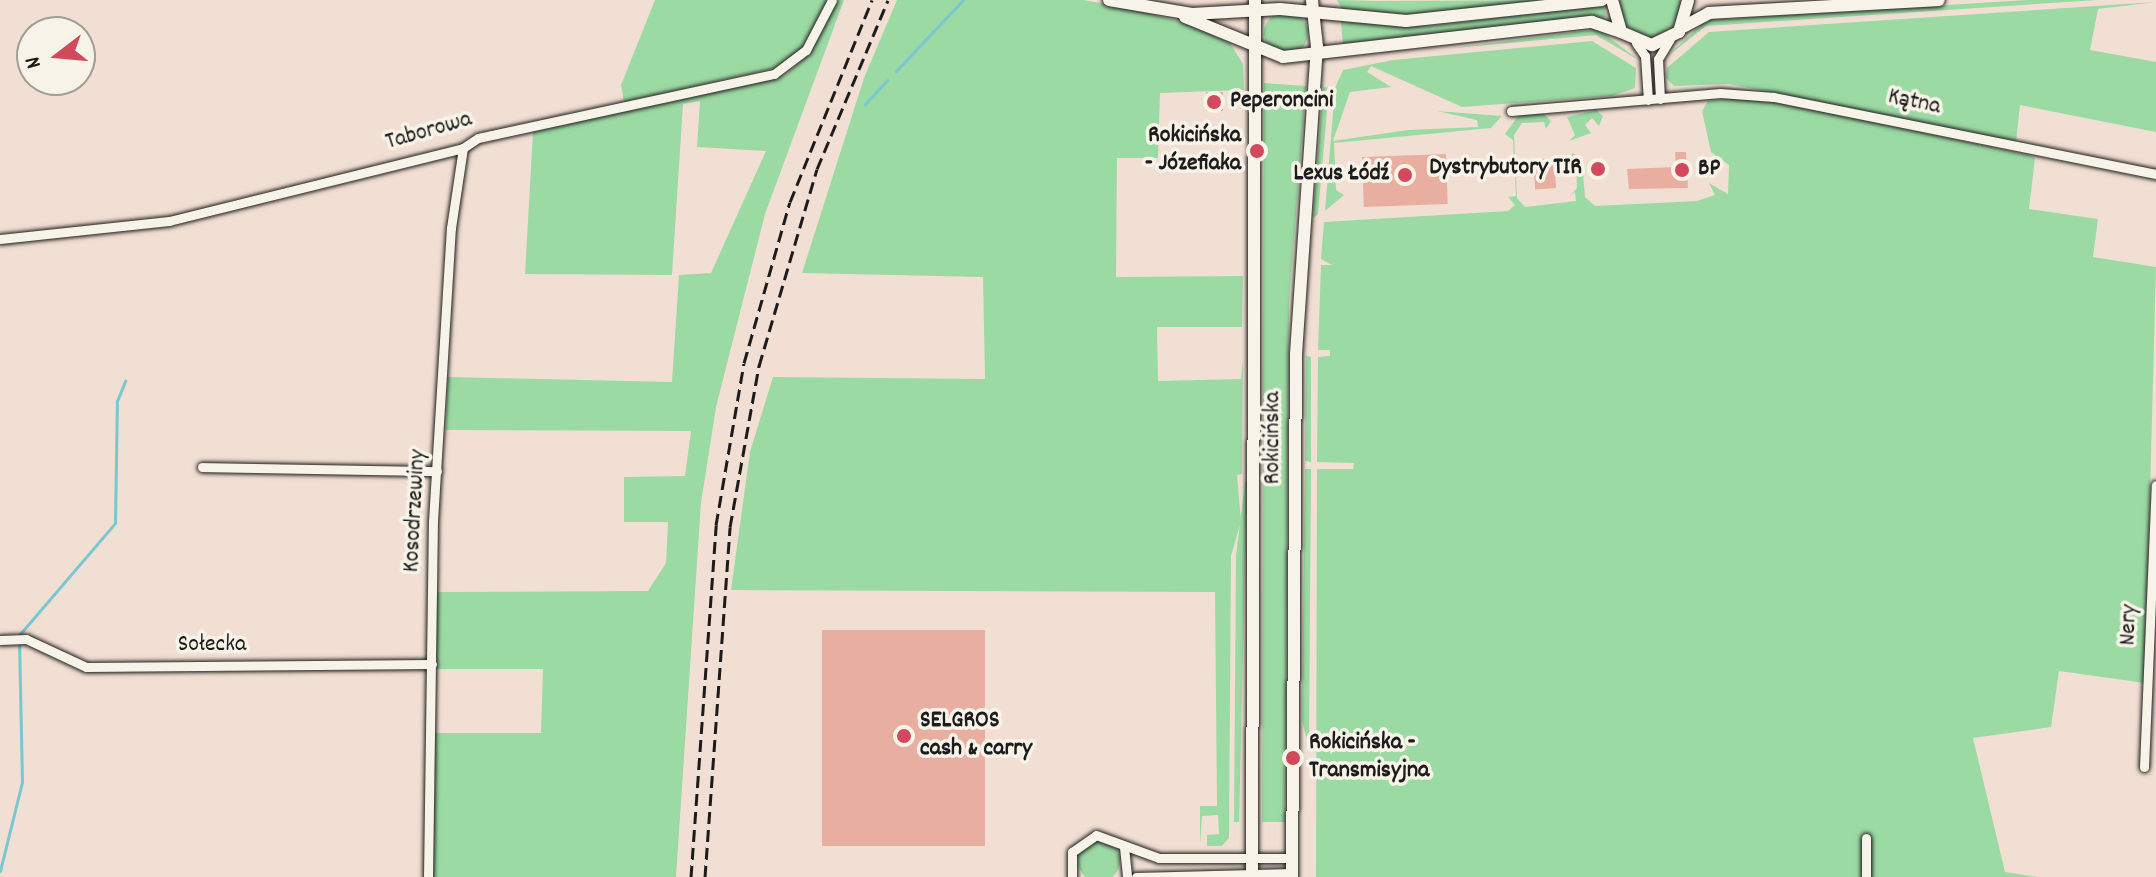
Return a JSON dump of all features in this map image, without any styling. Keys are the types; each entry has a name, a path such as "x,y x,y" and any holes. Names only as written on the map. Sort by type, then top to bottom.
{"main road":[{"path":"1109,0 1167,11 1255,51 1316,55 1592,22 1621,32 1636,43 1670,39 1683,27 1709,13 1939,0"},
{"path":"1167,11 1255,5 1313,6 1406,21 1602,0"},
{"path":"1612,0 1621,32"},
{"path":"1683,27 1688,0"},
{"name":"Rokicińska","path":"1252,875 1255,5"},
{"name":"Rokicińska","path":"1292,875 1298,305 1316,55 1313,6"}],"street":[{"name":"Taborowa","path":"0,239 142,227 463,148 478,138 783,70 806,50 832,0"},
{"path":"1660,99 1658,59 1670,39"},
{"path":"1636,43 1645,56 1648,100"},
{"name":"Kątna","path":"1511,111 1728,93 1774,97 2156,174"},
{"name":"Kosodrzewiny","path":"428,877 437,471 451,228 463,148"},
{"path":"202,467 437,471"},
{"name":"Nery","path":"2144,767 2156,485"},
{"name":"Sołecka","path":"0,640 26,639 86,667 432,664"},
{"path":"1072,877 1070,858 1085,839 1102,835 1159,858 1293,858"},
{"path":"1866,838 1866,877"},
{"path":"1122,845 1127,877"},
{"path":"1136,877 1292,875"}],"green space":[{"path":"655,0 829,0 802,49 775,68 624,102 621,85"},
{"path":"837,0 844,0 765,214 716,407 701,503 676,877 431,877 433,733 541,733 543,669 435,669 435,592 648,591 666,563 668,522 624,522 624,477 685,476 691,431 446,430 448,377 672,382 679,275 711,273 766,151 697,147 700,101 683,104 672,275 525,274 533,132 785,75 809,54"},
{"path":"897,0 1083,0 1118,6 1183,22 1230,43 1243,64 1244,90 1160,93 1158,158 1117,158 1116,277 1243,276 1242,327 1157,327 1158,381 1241,379 1243,360 1242,474 1237,475 1241,521 1231,556 1229,838 1222,846 1207,846 1207,835 1219,834 1218,815 1202,816 1200,845 1200,806 1217,806 1215,592 731,590 750,452 773,377 985,379 983,277 802,273 864,78"},
{"path":"1337,0 1568,0 1412,15 1342,9"},
{"path":"1619,0 1680,0 1681,8 1672,29 1649,39 1623,24"},
{"path":"2027,0 2097,0 1706,26 1664,59 1706,20"},
{"path":"2156,2 2098,9 2090,50 2156,62 2156,132 2020,105 2016,142 1729,84 1674,86 1666,78 1667,68 1709,32"},
{"path":"1604,5 1606,17 1343,46 1341,21 1428,26"},
{"path":"1286,11 1301,18 1308,33 1301,48 1286,55 1271,48 1264,33 1271,18"},
{"path":"1598,29 1640,61 1596,35 1454,48"},
{"path":"1592,41 1636,68 1635,88 1612,96 1462,107 1371,66 1367,72 1391,87 1350,92 1333,141 1408,130 1478,127 1477,120 1437,111 1502,116 1491,128 1334,143 1336,190 1344,195 1325,211 1335,88 1343,70 1393,60"},
{"path":"1264,83 1306,86 1289,303 1285,822 1262,822"},
{"path":"1323,87 1329,88 1318,214 1313,218"},
{"path":"1735,98 1772,100 2028,155 2035,158 2029,209 2098,219 2093,257 2156,267 2145,683 2059,671 2051,727 1973,738 2005,872 2038,877 1316,877 1317,469 1353,469 1354,463 1317,462 1318,357 1330,356 1330,350 1318,350 1321,265 1332,265 1321,259 1324,222 1508,211 1515,205 1508,197 1516,196 1513,140 1505,134 1519,115 1544,114 1551,121 1546,129 1544,122 1522,123 1514,135 1517,198 1525,207 1576,201 1575,192 1570,196 1577,188 1576,163 1568,162 1573,153 1582,160 1585,197 1595,206 1697,201 1715,195 1709,183 1728,194 1729,165 1711,152 1702,111 1708,101"},
{"path":"1596,110 1603,116 1599,126 1592,118 1585,125 1591,133 1569,141 1575,135 1567,117"},
{"path":"1306,356 1311,357 1311,462 1305,461"},
{"path":"1305,469 1311,469 1309,747 1302,721"},
{"path":"1245,482 1239,822 1234,822 1236,556"},
{"path":"1099,840 1114,846 1120,861 1114,876 1099,882 1084,876 1078,861 1084,846"}],"building":[{"name":"Peperoncini","path":"1206,92 1223,92 1223,111 1206,111"},
{"path":"1675,152 1686,152 1688,188 1629,189 1627,169 1676,167"},
{"name":"Lexus Łódź","path":"1446,154 1448,204 1364,207 1362,157"},
{"path":"1554,158 1556,188 1535,189 1533,159"},
{"name":"SELGROS cash & carry","path":"822,630 985,630 985,846 822,846"}],"waterway":[{"path":"896,71 963,0"},
{"path":"865,104 887,80"},
{"path":"20,634 115,523 117,401 125,381"},
{"path":"0,871 22,782 19,643"}],"railway":[{"path":"691,877 716,525 744,363 790,202 872,0"},
{"path":"705,877 730,527 759,366 817,169 888,0"}],"place":[{"name":"Peperoncini","path":"1214,102"},
{"name":"Rokicińska - Józefiaka","path":"1257,151"},
{"name":"Dystrybutory TIR","path":"1598,169"},
{"name":"BP","path":"1682,170"},
{"name":"Lexus Łódź","path":"1405,175"},
{"name":"SELGROS cash & carry","path":"904,736"},
{"name":"Rokicińska - Transmisyjna","path":"1293,758"}]}
